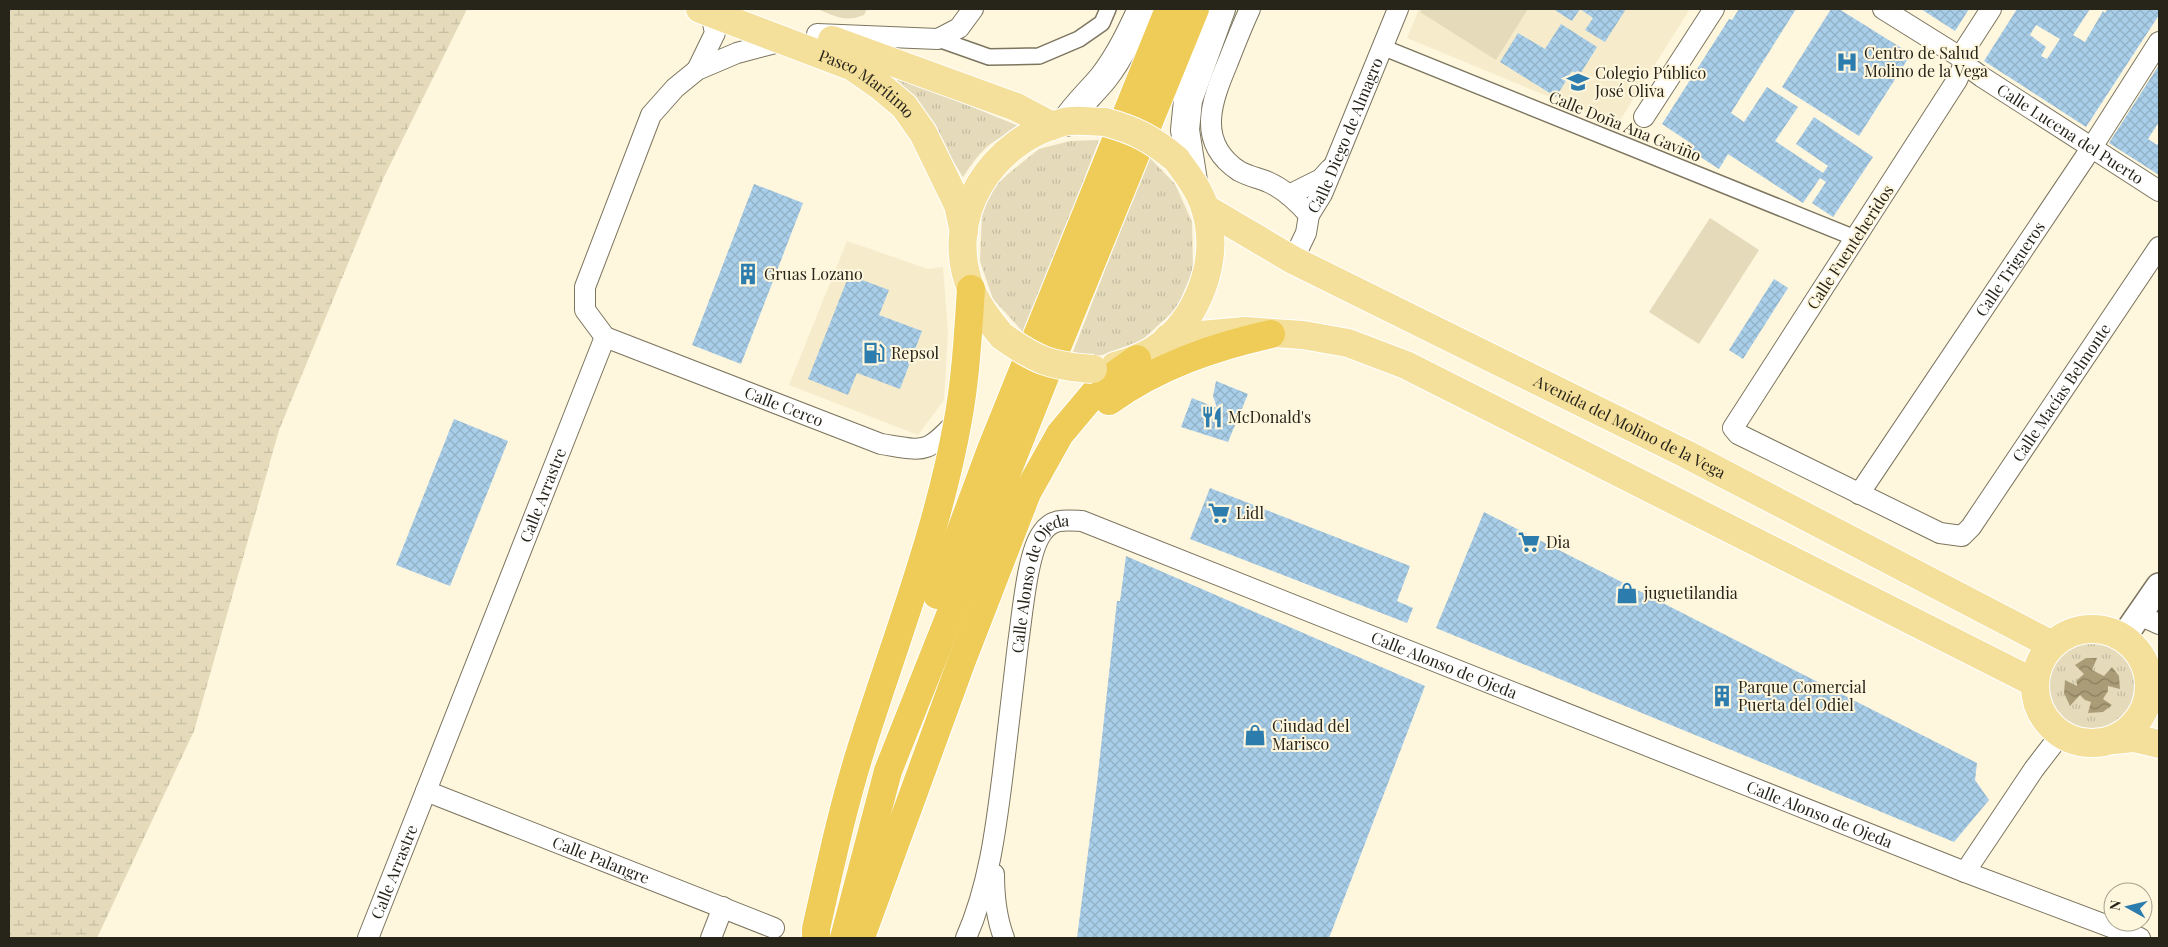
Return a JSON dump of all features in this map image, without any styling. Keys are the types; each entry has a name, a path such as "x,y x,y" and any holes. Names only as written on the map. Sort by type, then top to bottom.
{"highway":[{"path":"826,938 861,815 900,693 992,447 1169,9"},
{"path":"844,938 888,771 1040,388 1196,9"},
{"path":"816,938 816,929 838,830 862,745 909,607 927,546 958,420 967,355 971,288"},
{"path":"1060,434 1130,386 1170,365 1228,343 1271,334"},
{"path":"860,938 961,663 1027,493 1060,434 1102,384 1137,359"}],"main road":[{"name":"Paseo Marítimo","path":"748,9 1059,124"},
{"path":"1059,124 1108,70 1129,39 1142,9"},
{"path":"1193,181 1185,130 1188,100 1221,9"},
{"name":"Paseo Marítimo","path":"706,11 854,67 904,106 923,134 958,205 964,232"},
{"path":"1105,122 1131,129 1155,141 1176,158 1193,181 1205,208 1211,244 1206,279 1192,311 1168,338 1137,359 1116,366 1093,369 1060,367 1029,355 1002,336 984,314 971,288 964,261 964,232 970,203 983,177 1002,155 1025,137 1059,124 1105,122"},
{"name":"Avenida del Molino de la Vega","path":"1205,208 1293,260 1686,454 2052,645"},
{"path":"1168,338 1245,331 1303,335 1348,343 1406,365 2035,683"},
{"path":"2113,740 2132,727 2154,693 2147,669 2138,651 2123,638 2105,630 2085,629 2066,636 2052,645 2040,664 2035,683 2038,703 2047,721 2062,734 2077,741 2099,743 2134,738 2159,744"}],"street":[{"path":"938,39 959,28 973,9"},
{"path":"817,34 938,39 989,57 1039,56 1079,39 1102,23 1108,9"},
{"path":"1250,9 1211,109 1212,131 1216,146 1239,171 1281,188 1309,215"},
{"name":"Calle Diego de Almagro","path":"1293,260 1306,233 1309,215 1322,194 1398,9"},
{"path":"1644,117 1714,9"},
{"name":"Calle Lucena del Puerto","path":"1883,9 2159,191"},
{"name":"Calle Fuenteheridos","path":"1858,494 1738,434 1733,428 1957,80 1962,61 1991,9"},
{"path":"697,70 715,33 706,11"},
{"path":"605,337 585,310 585,287 651,115 675,88 697,70 738,53 783,41"},
{"name":"Calle Trigueros","path":"1858,494 2092,147 2159,42"},
{"name":"Calle Doña Ana Gaviño","path":"1382,47 1856,238"},
{"path":"1289,195 1321,178 1335,163"},
{"name":"Calle Macías Belmonte","path":"1858,494 1940,533 1962,536 1972,527 2159,247"},
{"name":"Calle Cerco","path":"605,337 881,444 920,450 936,443 958,420"},
{"name":"Calle Arrastre","path":"368,938 605,337"},
{"name":"Calle Alonso de Ojeda","path":"1004,938 998,922 994,900 994,843 1024,599 1033,553 1041,534 1052,522 1064,519 1082,521 1965,872 2140,938"},
{"path":"2123,638 2149,619 2159,586"},
{"path":"1965,872 2034,769 2062,734"},
{"name":"Calle Palangre","path":"426,791 774,928"},
{"name":"Calle Alonso de Ojeda","path":"966,938 982,891 994,843"},
{"path":"710,938 723,908"}],"shaded area":[{"name":"Colegio Público José Oliva","path":"1419,9 1690,9 1617,125 1407,38"},
{"name":"Repsol","path":"847,241 928,269 943,267 948,332 944,400 918,435 789,385"}],"green space":[{"path":"9,9 467,9 383,179 279,430 194,731 97,938 9,938"},
{"path":"817,9 867,9 864,15 845,18"},
{"path":"1422,9 1528,9 1496,60 1420,12"},
{"path":"899,77 1021,127 1001,137 981,152 963,177 921,109 896,83"},
{"path":"1099,140 1025,334 993,299 980,261 982,215 990,191 1039,149 1070,141"},
{"path":"1149,157 1175,184 1192,222 1193,270 1177,308 1141,341 1102,355 1071,357"},
{"path":"1710,218 1759,250 1699,344 1649,312"},
{"path":"2092,638 2110,641 2126,652 2137,668 2140,686 2137,704 2126,720 2110,731 2092,734 2074,731 2058,720 2047,704 2044,686 2047,668 2058,652 2074,641"}],"water":[{"path":"2086,658 2097,658 2092,670 2104,676 2112,667 2119,676 2120,689 2108,686 2108,691 2103,699 2112,705 2103,712 2088,713 2091,702 2085,700 2080,695 2070,706 2064,693 2065,680 2077,686 2077,680 2084,674 2075,665"}],"building":[{"path":"1553,9 1580,9 1572,21"},
{"path":"1580,9 1626,9 1605,42 1585,30 1593,18"},
{"path":"1739,9 1796,9 1731,113 1744,122 1767,87 1798,107 1775,141 1823,173 1828,166 1796,144 1814,117 1873,157 1833,217 1812,203 1826,182 1820,178 1803,203 1728,154 1719,169 1688,149 1692,144 1662,124 1729,19 1732,20"},
{"path":"1831,9 1839,9 1911,54 1859,136 1782,87"},
{"path":"1921,9 1969,9 1955,31"},
{"path":"2017,9 2090,9 2073,35 2085,42 2103,11 2105,13 2107,9 2159,9 2159,15 2086,127 1984,61","holes":["2036,25 2060,39 2047,59 2041,56 2046,47 2030,35"]},
{"path":"1561,24 1597,47 1579,76 1572,71 1556,97 1500,62 1518,33 1545,49"},
{"path":"2159,65 2159,122 2148,139 2157,145 2159,142 2159,175 2109,143"},
{"name":"Gruas Lozano","path":"754,184 803,203 741,364 692,345"},
{"path":"849,275 889,290 879,315 922,331 900,389 857,373 848,395 808,379"},
{"path":"1774,279 1788,288 1743,359 1729,350"},
{"name":"McDonald's","path":"1216,381 1248,394 1228,442 1181,427 1192,398 1217,408 1213,396"},
{"path":"454,419 508,441 450,586 396,565"},
{"path":"1210,488 1410,566 1397,601 1413,608 1407,623 1190,539"},
{"name":"Parque Comercial Puerta del Odiel","path":"1484,512 1977,763 1975,780 1989,800 1954,842 1436,628"},
{"name":"Ciudad del Marisco","path":"1126,556 1425,686 1329,938 1077,938 1097,783 1117,601 1120,601"}],"place":[{"name":"Centro de Salud Molino de la Vega","path":"1847,62"},
{"name":"Colegio Público José Oliva","path":"1578,82"},
{"name":"Gruas Lozano","path":"748,274"},
{"name":"Repsol","path":"874,353"},
{"name":"McDonald's","path":"1212,417"},
{"name":"Lidl","path":"1219,513"},
{"name":"Dia","path":"1529,542"},
{"name":"juguetilandia","path":"1627,593"},
{"name":"Parque Comercial Puerta del Odiel","path":"1722,696"},
{"name":"Ciudad del Marisco","path":"1255,735"}]}
